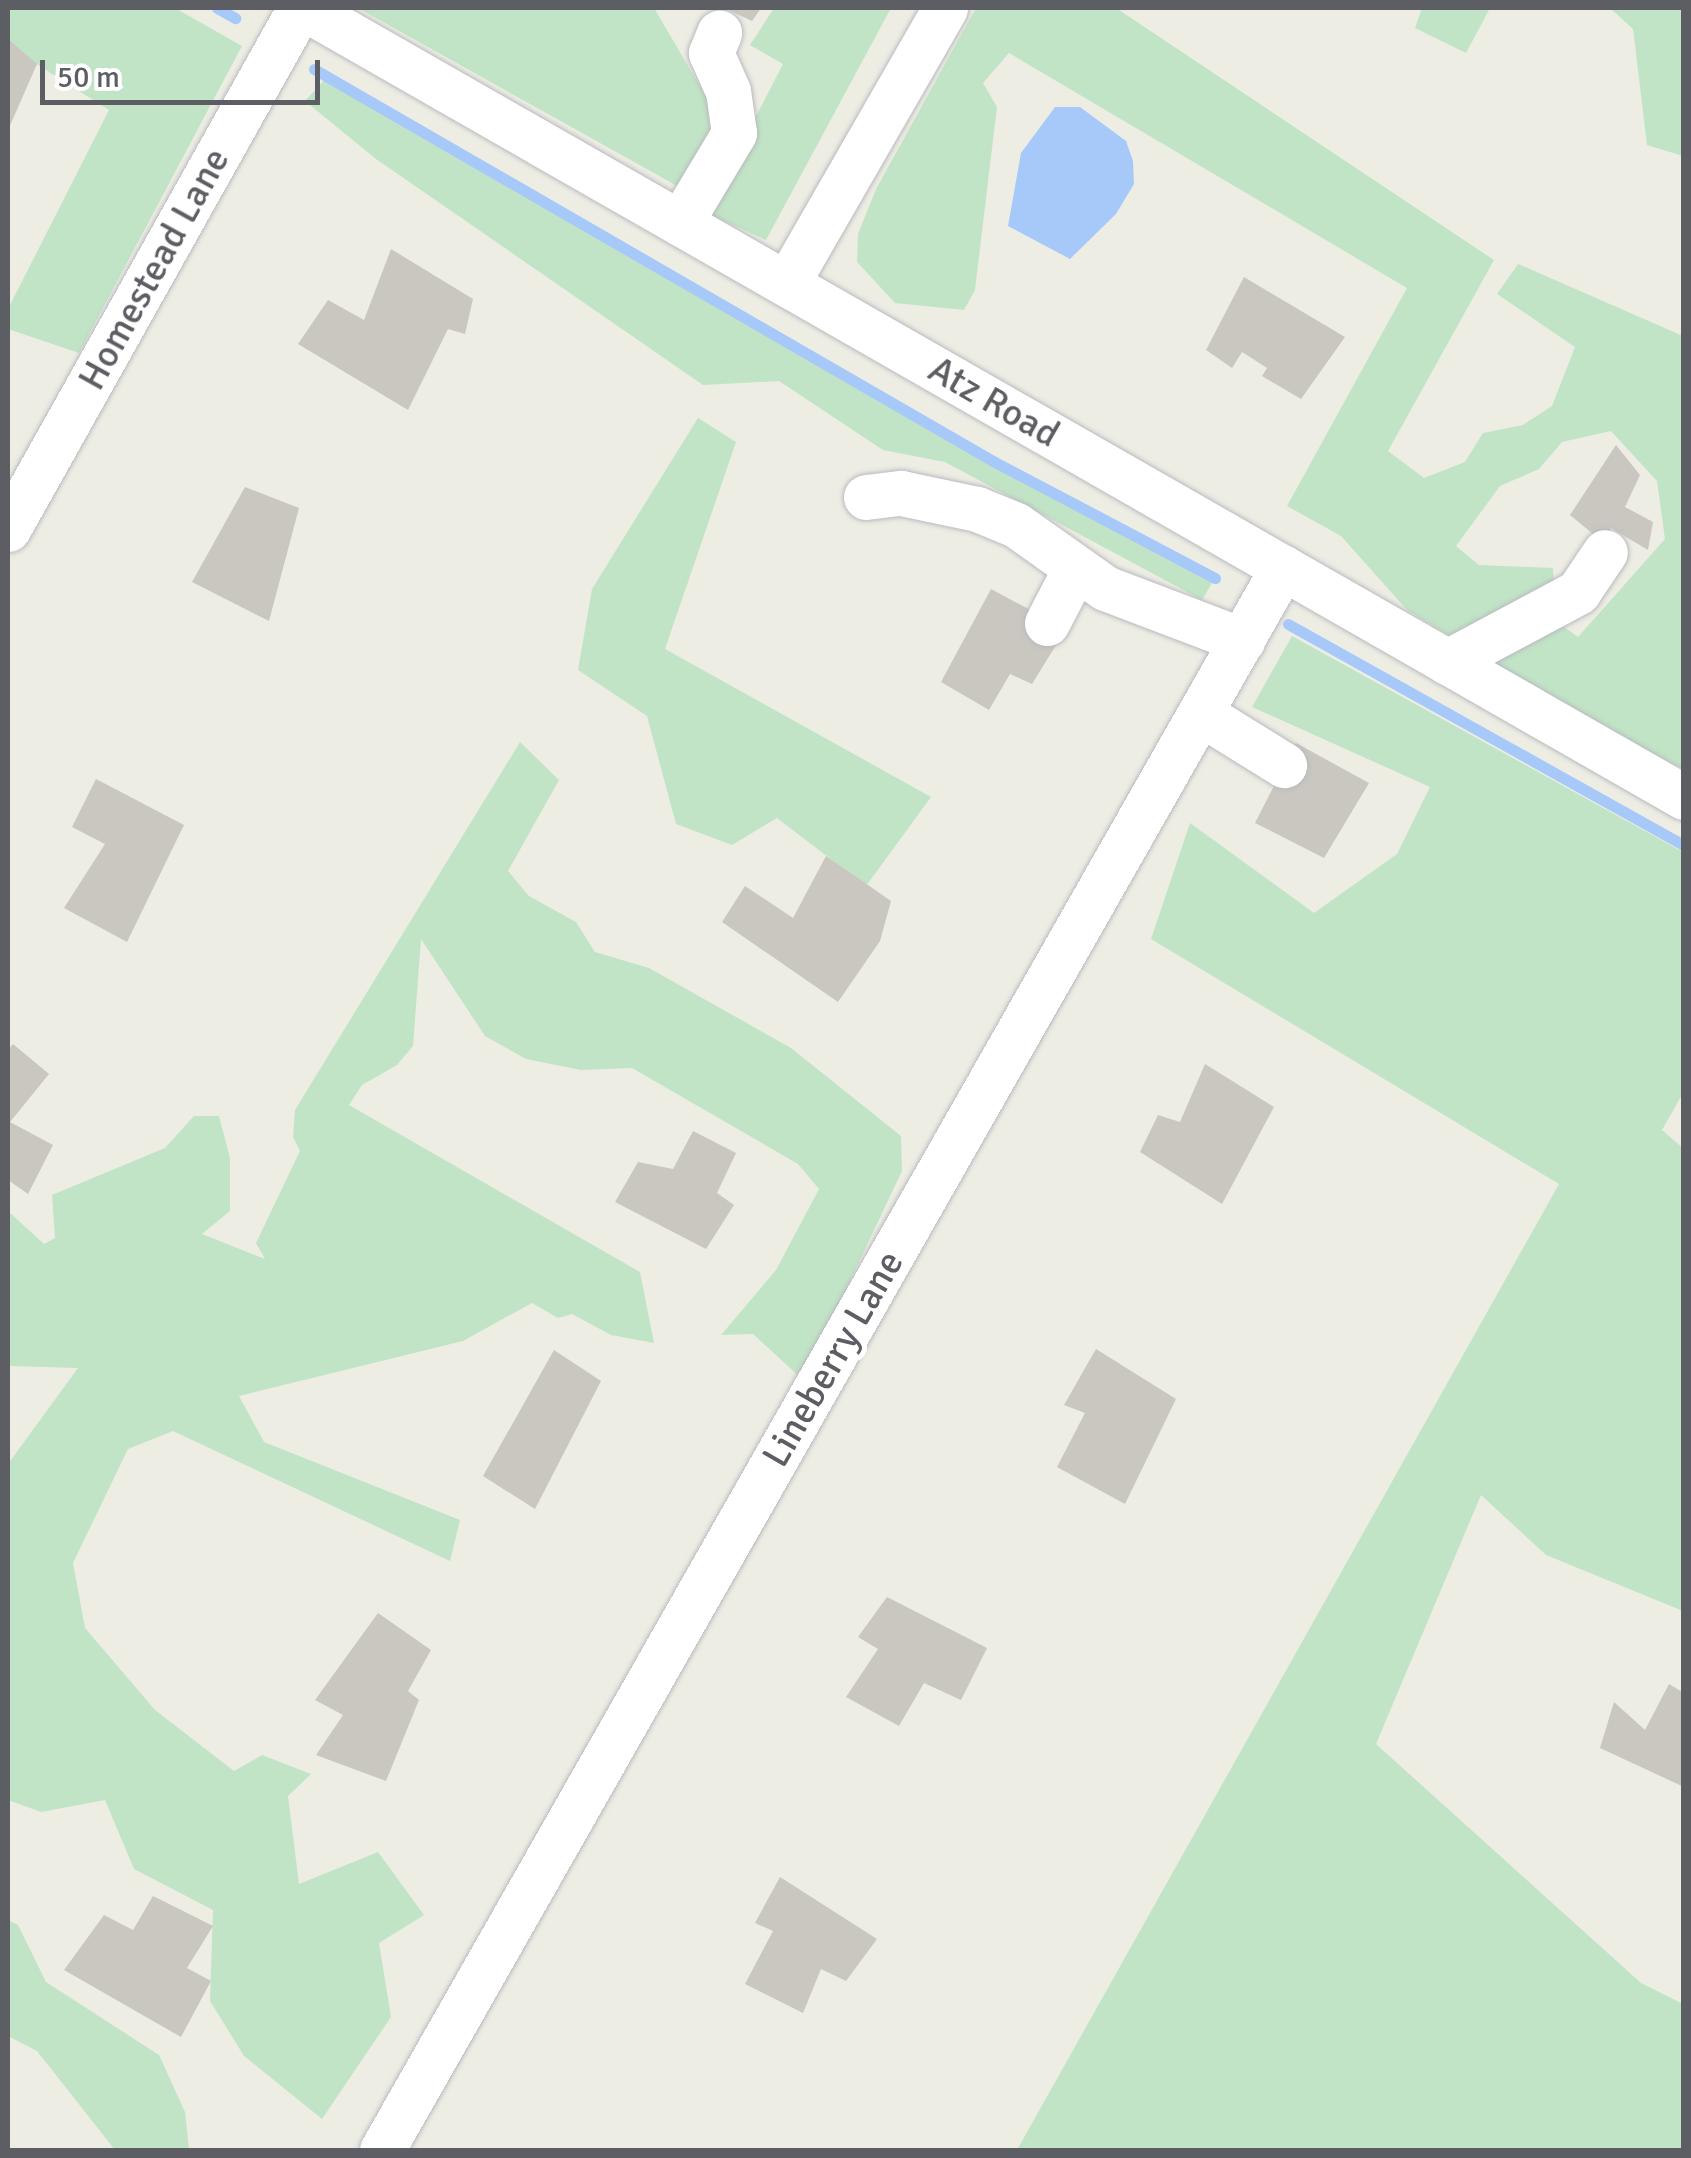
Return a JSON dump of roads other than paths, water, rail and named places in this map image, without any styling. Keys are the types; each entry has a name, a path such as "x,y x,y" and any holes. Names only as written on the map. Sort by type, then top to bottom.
{"street":[{"name":"Atz Road","path":"302,8 1684,798"},
{"name":"Homestead Lane","path":"8,530 302,8"},
{"path":"787,283 945,8"},
{"path":"680,222 734,133 728,91 711,53 719,33"},
{"path":"866,497 900,493 977,509 1016,525 1074,570 1105,588 1242,640"},
{"path":"1448,662 1578,592 1605,552"},
{"name":"Lineberry Lane","path":"382,2150 1283,567"},
{"path":"1047,623 1074,570"},
{"path":"1200,713 1284,765"}],"water":[{"path":"1055,107 1080,107 1126,141 1133,161 1134,184 1116,214 1070,259 1008,226 1021,153"}],"waterway":[{"path":"217,8 235,18"},
{"path":"314,69 993,461 1215,578"},
{"path":"1288,624 1684,845"}]}
